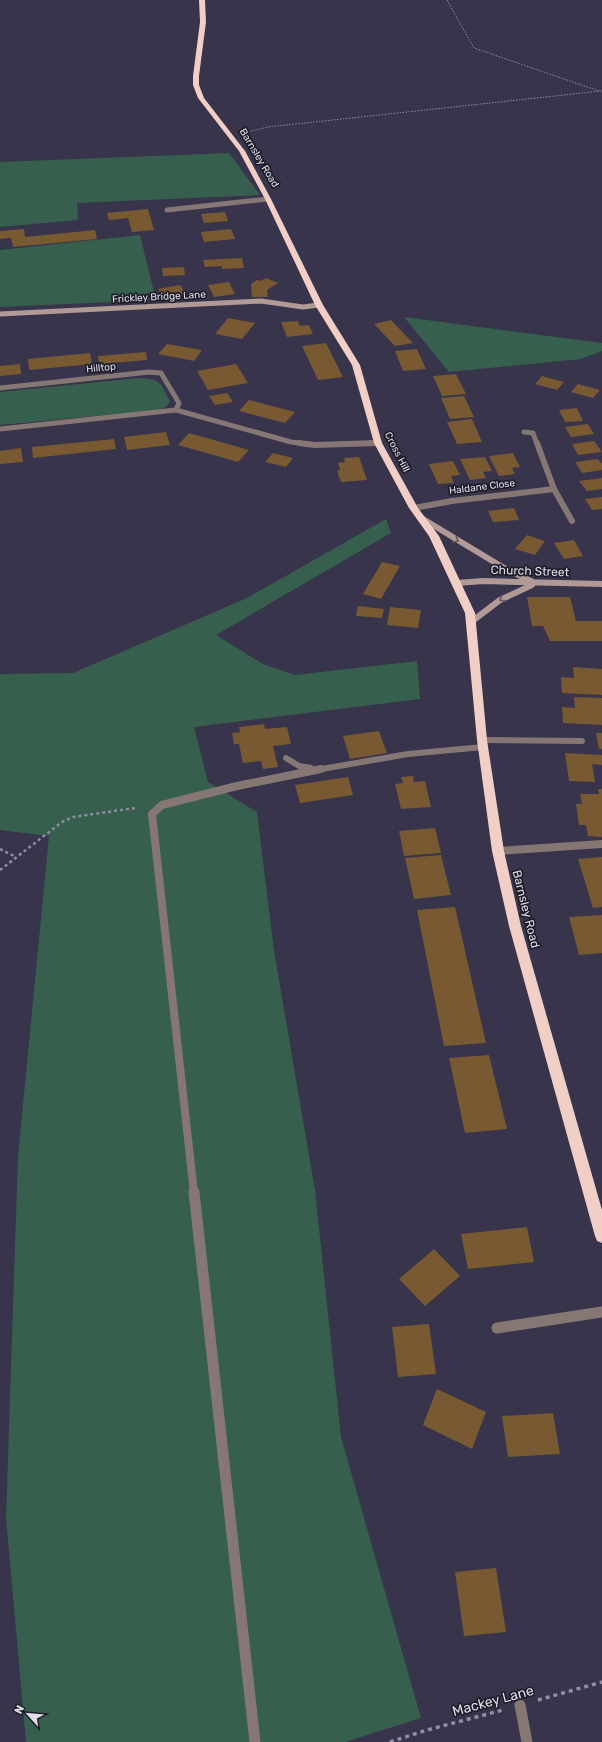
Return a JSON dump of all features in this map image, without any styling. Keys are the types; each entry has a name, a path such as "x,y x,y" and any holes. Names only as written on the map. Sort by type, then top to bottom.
{"highway":[{"name":"Barnsley Road","path":"202,0 203,22 196,85 201,98 208,108 232,135 268,199 319,305"},
{"name":"Cross Hill","path":"319,305 356,365 378,443 414,508 434,536 457,583"},
{"name":"Barnsley Road","path":"457,583 470,613 483,743 498,851 515,926 602,1236"}],"street":[{"path":"167,210 268,199"},
{"name":"Frickley Bridge Lane","path":"0,314 261,301 303,307 319,305"},
{"name":"Hilltop","path":"0,388 149,372 161,373 179,403 176,410"},
{"path":"0,429 176,410 291,442 315,445 378,443"},
{"path":"524,432 533,433 554,489 572,521"},
{"name":"Haldane Close","path":"414,508 452,501 554,489"},
{"path":"423,519 504,568 536,583"},
{"name":"Church Street","path":"457,583 483,581 602,584"},
{"path":"471,622 488,607 519,590 536,583"},
{"path":"256,1742 152,814 162,805 240,785 317,769 483,743 582,741"},
{"path":"286,758 298,766 317,769"},
{"path":"498,851 602,844"},
{"path":"497,1328 602,1312"},
{"path":"520,1705 527,1742"}],"path":[{"path":"447,0 474,48 602,91"},
{"path":"232,135 284,126 602,91"},
{"path":"0,870 62,822 73,817 162,805"},
{"path":"0,849 16,857"},
{"name":"Mackey Lane","path":"390,1742 427,1730 602,1682"}],"green space":[{"path":"229,153 260,195 77,203 78,220 0,227 0,162"},
{"path":"140,235 156,300 0,307 0,250"},
{"path":"404,317 602,343 602,351 581,359 449,372"},
{"path":"139,378 152,379 162,386 170,401 167,406 160,410 0,425 0,392"},
{"path":"386,519 391,533 216,635 263,664 295,675 417,661 420,699 194,727 208,782 257,812 274,951 315,1190 341,1437 421,1718 345,1742 26,1742 6,1518 18,1156 49,836 0,830 0,674 73,673 247,598"}],"building":[{"path":"148,209 154,230 132,232 128,218 109,220 107,213"},
{"path":"225,212 228,221 204,223 201,214"},
{"path":"24,229 25,237 95,230 97,239 13,247 11,238 0,239 0,231"},
{"path":"231,229 235,239 204,242 201,232"},
{"path":"242,258 244,268 222,269 222,266 205,267 203,260"},
{"path":"184,267 185,275 163,276 162,268"},
{"path":"266,278 278,283 267,290 268,297 252,297 251,284 257,280 260,281"},
{"path":"229,282 235,294 214,297 208,285"},
{"path":"180,285 187,295 165,299 158,289"},
{"path":"228,318 255,323 242,339 215,334"},
{"path":"391,320 413,343 395,346 374,324"},
{"path":"298,321 300,326 309,325 313,334 287,337 281,322"},
{"path":"326,343 343,377 318,380 302,346"},
{"path":"167,344 202,350 194,361 158,354"},
{"path":"417,349 426,369 403,371 395,351"},
{"path":"146,352 147,360 99,364 98,356"},
{"path":"90,353 92,364 29,370 28,359"},
{"path":"20,364 21,374 0,376 0,366"},
{"path":"236,364 248,383 208,390 197,371"},
{"path":"456,374 466,394 442,396 433,376"},
{"path":"542,376 564,382 557,390 535,384"},
{"path":"578,384 600,390 593,398 571,392"},
{"path":"227,393 233,402 215,405 209,396"},
{"path":"464,396 474,417 450,419 441,398"},
{"path":"249,400 295,412 285,423 239,411"},
{"path":"577,408 583,421 565,422 559,410"},
{"path":"472,419 482,442 457,444 447,422"},
{"path":"588,424 594,434 571,437 565,427"},
{"path":"166,432 170,445 127,450 124,437"},
{"path":"189,433 249,450 238,462 178,445"},
{"path":"114,439 116,449 33,458 32,447"},
{"path":"594,441 602,452 578,455 572,444"},
{"path":"21,448 23,462 0,464 0,451"},
{"path":"273,453 293,458 286,467 265,462"},
{"path":"513,453 520,467 512,468 515,474 499,476 489,456"},
{"path":"359,457 367,480 341,482 337,471 340,470 338,463 345,462 344,458"},
{"path":"485,457 492,471 483,472 486,478 470,480 460,459"},
{"path":"598,459 602,464 602,470 582,473 575,462"},
{"path":"453,461 460,475 451,476 454,483 438,484 429,464"},
{"path":"602,478 602,489 587,491 579,481"},
{"path":"602,497 602,509 592,510 585,499"},
{"path":"514,508 519,520 493,522 488,511"},
{"path":"527,535 545,541 535,555 515,549"},
{"path":"574,540 583,556 564,559 554,543"},
{"path":"382,562 400,566 381,599 363,594"},
{"path":"527,597 570,597 576,621 602,621 602,641 550,641 543,626 532,626"},
{"path":"358,606 384,609 382,618 356,616"},
{"path":"390,607 421,610 418,628 387,625"},
{"path":"573,667 602,669 602,695 562,693 561,677 574,678"},
{"path":"574,697 602,698 602,725 563,723 562,707 575,708"},
{"path":"264,724 265,729 287,727 291,744 273,746 278,767 263,769 261,761 243,763 239,744 234,744 232,733 240,732 239,727"},
{"path":"379,731 387,753 350,759 343,736"},
{"path":"596,733 602,733 602,749 599,749"},
{"path":"565,753 602,755 602,765 592,764 595,782 569,781"},
{"path":"413,776 414,782 425,781 431,807 401,809 395,784 403,783 401,777"},
{"path":"348,777 353,795 300,803 295,785"},
{"path":"598,789 602,789 602,837 588,836 586,825 579,825 576,804 582,804 580,794 599,794"},
{"path":"435,828 441,853 404,856 399,831"},
{"path":"441,855 451,895 414,899 405,858"},
{"path":"602,857 602,907 593,908 578,859"},
{"path":"455,907 486,1043 444,1046 417,910"},
{"path":"602,915 602,953 579,955 569,917"},
{"path":"489,1055 507,1129 465,1133 449,1058"},
{"path":"527,1227 534,1262 468,1269 461,1234"},
{"path":"434,1249 460,1276 425,1306 399,1279"},
{"path":"429,1324 436,1374 398,1377 392,1327"},
{"path":"437,1389 486,1412 472,1449 423,1425"},
{"path":"553,1413 560,1454 508,1457 502,1416"},
{"path":"496,1568 506,1632 464,1636 455,1572"}]}
